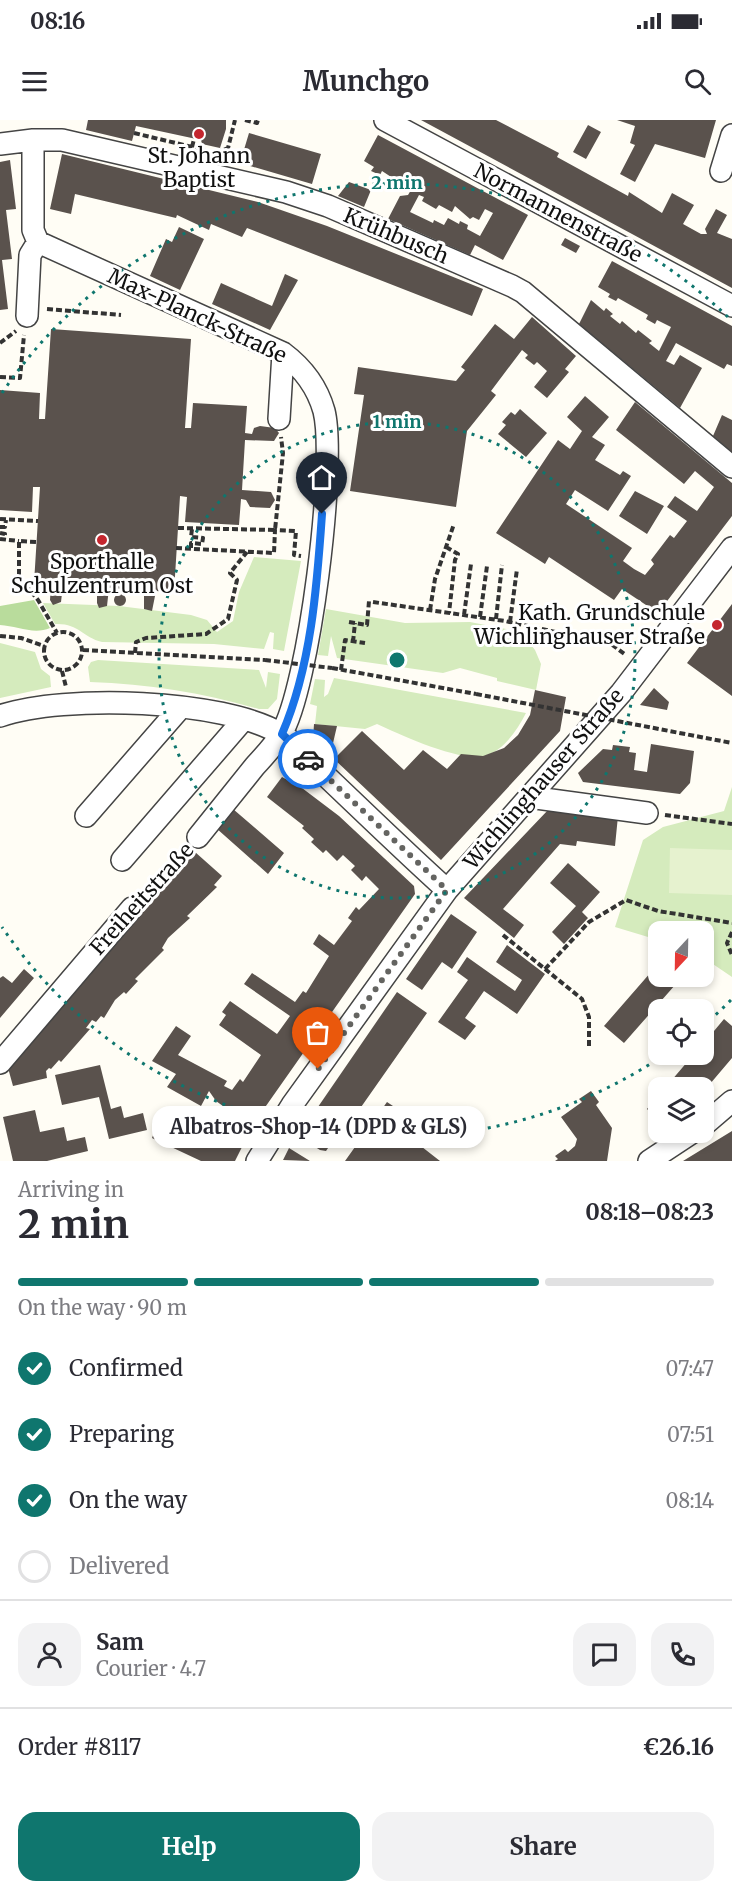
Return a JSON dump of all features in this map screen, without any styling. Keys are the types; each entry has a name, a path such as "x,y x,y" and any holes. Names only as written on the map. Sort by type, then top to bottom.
{"street":[{"name":"Normannenstraße","path":"385,120 732,306"},
{"name":"Krühbusch","path":"0,144 33,140 62,140 286,192 328,206 512,286 523,292 732,467"},
{"path":"30,325 30,255 38,242 33,230 33,140"},
{"name":"Max-Planck-Straße","path":"38,242 283,353 309,377 324,411 327,434 320,557 308,638 293,708 282,734"},
{"path":"279,419 283,353"},
{"name":"Wichlinghauser Straße","path":"257,1161 292,1105 447,890 642,666 732,548"},
{"path":"0,716 68,702 181,707 244,718 282,734 447,890"},
{"path":"86,816 181,707"},
{"path":"122,860 244,718"},
{"name":"Freiheitstraße","path":"198,837 282,734"},
{"path":"529,797 647,813"},
{"name":"Freiheitstraße","path":"0,1063 132,908"},
{"path":"714,1116 732,1101"},
{"path":"649,1161 678,1143"}],"path":[{"path":"226,155 235,120"},
{"path":"245,120 257,123 258,120"},
{"path":"134,133 219,154 228,148"},
{"path":"192,147 194,139"},
{"path":"0,377 20,378 30,325 122,315"},
{"path":"176,548 274,553 283,453 279,419"},
{"path":"0,519 38,521"},
{"path":"0,526 6,527 6,520"},
{"path":"430,610 435,579 454,524"},
{"path":"178,528 296,531 294,555 302,556"},
{"path":"190,548 191,543 202,544 202,538 191,537 192,529"},
{"path":"0,533 5,534 2,539 36,542"},
{"path":"19,541 19,577 38,600 57,633"},
{"path":"446,547 458,554 455,560 449,613"},
{"path":"135,653 136,642 146,638 206,634 228,619 237,580 230,573 247,552"},
{"path":"464,615 471,564"},
{"path":"496,619 502,565"},
{"path":"480,617 487,566"},
{"path":"510,622 517,569"},
{"path":"349,622 367,625 371,602 496,619 611,644 642,666"},
{"path":"353,642 355,623"},
{"path":"57,633 74,635 82,650 77,665 62,670 47,663 44,646 49,638 57,633"},
{"path":"0,636 21,638 44,646"},
{"path":"341,670 345,640 365,644"},
{"path":"82,650 265,660 332,668 732,743"},
{"path":"647,813 732,824"},
{"name":"Freiheitstraße","path":"132,908 182,849 198,837"},
{"path":"545,969 589,922 626,900 658,911 732,923"},
{"path":"732,932 727,943 732,955"},
{"path":"503,935 582,999 589,1017 589,1049"}],"green space":[{"path":"254,557 301,561 284,651 273,649 274,633 270,632 264,649 214,644 102,642 70,626 55,624 43,603 119,606 191,615 207,620 217,632 233,621 239,592"},
{"path":"34,600 50,628 38,631 0,625 0,606"},
{"path":"326,609 405,623 470,622 521,632 535,650 541,664 536,690 497,681 497,678 460,668 443,673 337,658 331,636 328,656 318,655"},
{"path":"0,643 35,652 41,669 50,676 51,687 0,698"},
{"path":"98,660 259,670 266,688 268,672 280,674 277,699 268,709 259,709 176,690 90,682 88,667 91,662"},
{"path":"334,678 526,713 514,733 498,750 484,756 460,755 430,746 377,724 365,729 315,724 317,706 310,704 315,679 325,680 324,697 328,694"},
{"path":"732,787 732,977 714,965 714,921 648,921 648,937 615,927 643,840 663,827 724,811"},
{"path":"670,848 732,850 732,895 669,893"}],"building":[{"name":"St. Johann Baptist","path":"88,120 226,120 226,129 220,148 202,144 201,140 136,126 132,141 86,130"},
{"path":"421,120 496,120 559,153 557,157 628,196 629,192 662,213 672,193 694,205 683,224 701,234 707,234 705,229 716,209 727,215 717,233 732,239 732,288"},
{"path":"617,120 716,120 705,158 655,144 635,182 620,174 635,145 630,143 635,126"},
{"path":"588,125 601,132 586,159 573,152"},
{"path":"249,133 321,154 312,184 240,163"},
{"path":"378,135 528,215 503,260 475,245 470,255 388,219 400,196 408,195 411,190 382,171 380,175 371,171 374,167 364,161","holes":["419,195 424,197 422,201 436,209 439,205 452,212 455,206 470,219 473,217 479,220 485,209 493,213 480,236 467,229 468,225 460,221 459,224 448,218 444,225 434,220 433,223 410,212"]},
{"path":"62,154 258,202 327,226 483,289 472,316 247,228 242,237 211,224 209,230 177,215 176,218 75,194 71,214 50,209"},
{"path":"10,160 16,209 6,210 12,259 2,260 8,309 0,310 0,162"},
{"path":"349,182 371,190 364,207 338,196"},
{"path":"179,227 204,239 180,290 150,276 166,239 172,242"},
{"path":"565,238 580,246 576,253 561,245"},
{"path":"612,261 732,326 732,366 727,364 724,369 676,343 666,361 674,365 680,355 702,368 680,408 579,324 591,300 604,311 606,308 613,314 610,316 620,324 622,321 636,333 638,330 652,341 649,343 659,351 671,327 657,320 655,324 646,319 648,315 618,298 616,301 608,297 610,294 598,287"},
{"path":"285,274 298,280 270,330 212,304 221,283 272,306"},
{"path":"532,317 576,356 565,369 569,372 547,398 534,387 547,371 537,362 534,365 525,358 528,355 522,350 491,391 496,395 467,431 456,507 350,491 364,395 354,394 358,367 456,381 465,370 461,367 495,324 514,339"},
{"path":"51,329 191,339 185,428 191,428 193,403 247,406 245,433 252,434 254,428 260,426 275,428 279,433 274,441 245,440 242,490 271,492 275,500 270,508 250,507 246,500 241,499 239,525 185,522 187,497 180,496 174,592 156,591 152,611 144,609 144,590 109,588 107,606 99,608 97,587 63,585 61,602 53,605 50,600 51,584 34,583 40,487 33,487 32,512 0,510 0,390 40,393 39,419 45,419"},
{"path":"585,396 609,417 592,437 605,445 595,460 620,475 623,471 631,476 608,511 575,490 566,504 632,548 623,561 634,569 645,575 654,564 651,560 670,535 674,538 687,521 667,507 675,496 697,511 714,487 695,471 684,484 616,430 635,402 732,483 732,516 658,613 622,589 614,600 549,557 545,564 496,533 558,440 570,449 582,431 567,417"},
{"path":"520,409 547,433 526,457 498,434 506,425 502,422 511,412 515,415"},
{"path":"722,415 732,420 732,452 713,436"},
{"path":"635,491 664,506 647,534 619,516"},
{"path":"122,594 126,600 122,606 118,606 114,598"},
{"path":"732,604 732,696 687,663"},
{"path":"654,688 669,702 667,710 640,705"},
{"path":"535,690 566,697 560,731 441,860 334,759 362,731 404,770 423,750 447,769 461,754 483,756 504,748 518,735 530,715"},
{"path":"314,724 337,726 330,756 313,740"},
{"path":"651,744 694,751 690,783 680,794 583,782 578,773 603,749 612,750 613,745 630,747 629,752 636,753 634,770 647,772"},
{"path":"282,777 302,788 339,816 414,886 415,894 254,1123 235,1161 201,1161 152,1138 156,1128 192,1144 195,1137 210,1144 227,1109 216,1101 209,1091 201,1106 167,1087 176,1074 152,1061 176,1026 191,1036 178,1055 227,1081 224,1086 232,1090 240,1079 243,1082 261,1055 219,1025 226,1015 222,1012 230,1001 277,1034 290,1016 244,984 252,973 295,1002 303,991 306,993 329,956 313,944 319,934 334,945 352,921 348,918 356,907 359,910 379,889 366,876 362,881 351,870 355,866 343,855 337,861 326,850 323,853 311,842 314,839 302,828 304,826 267,797"},
{"path":"233,809 284,853 268,874 216,828"},
{"path":"548,810 618,816 615,846 577,841 576,846 560,844 503,909 524,925 514,938 464,898"},
{"path":"195,852 222,876 214,885 217,887 187,916 190,918 168,938 162,948 164,950 135,979 138,981 126,994 124,992 115,1000 104,1018 101,1016 96,1022 92,1020 86,1028 90,1029 61,1062 59,1060 46,1071 47,1078 13,1086 8,1068"},
{"path":"568,863 600,892 582,912 588,918 564,944 552,932 576,906 550,883"},
{"path":"451,914 477,932 452,969 442,962 422,990 406,979"},
{"path":"507,945 545,974 517,1014 484,991 465,1018 476,1026 465,1040 438,1022 468,980 457,972 467,957 515,991 522,980 496,962"},
{"path":"24,969 34,978 0,1018 0,978 3,976 12,983"},
{"path":"648,975 648,987 673,987 663,999 648,999 648,1016 624,1043 604,1026"},
{"path":"397,992 427,1013 359,1110 355,1108 326,1151 320,1150 298,1136"},
{"path":"724,1019 732,1026 732,1058 714,1079 714,1077 674,1077 685,1065 714,1065 714,1031"},
{"path":"100,1065 111,1109 121,1106 124,1118 143,1113 147,1130 109,1139 99,1097 62,1105 55,1075"},
{"path":"591,1091 599,1102 596,1105 612,1128 607,1161 555,1161 558,1159 555,1156 565,1149 568,1152 575,1146 577,1139 561,1117 582,1102 579,1099"},
{"path":"387,1102 408,1116 399,1129 440,1161 345,1161"},
{"path":"35,1110 40,1132 64,1127 67,1141 85,1137 88,1151 47,1161 13,1161 3,1117"},
{"path":"732,1131 732,1161 683,1161 714,1143"},
{"path":"289,1148 310,1161 283,1160"}],"way so far":[{"path":"308,759 447,890 318,1069"}],"place":[{"name":"St. Johann Baptist","path":"199,134"},
{"name":"Sporthalle Schulzentrum Ost","path":"102,540"},
{"name":"Kath. Grundschule Wichlinghauser Straße","path":"717,625"},
{"name":"Albatros-Shop-14 (DPD & GLS)","path":"318,1069"}],"route":[{"path":"308,759 282,734 293,708 306,650 320,557 322,514"}]}
